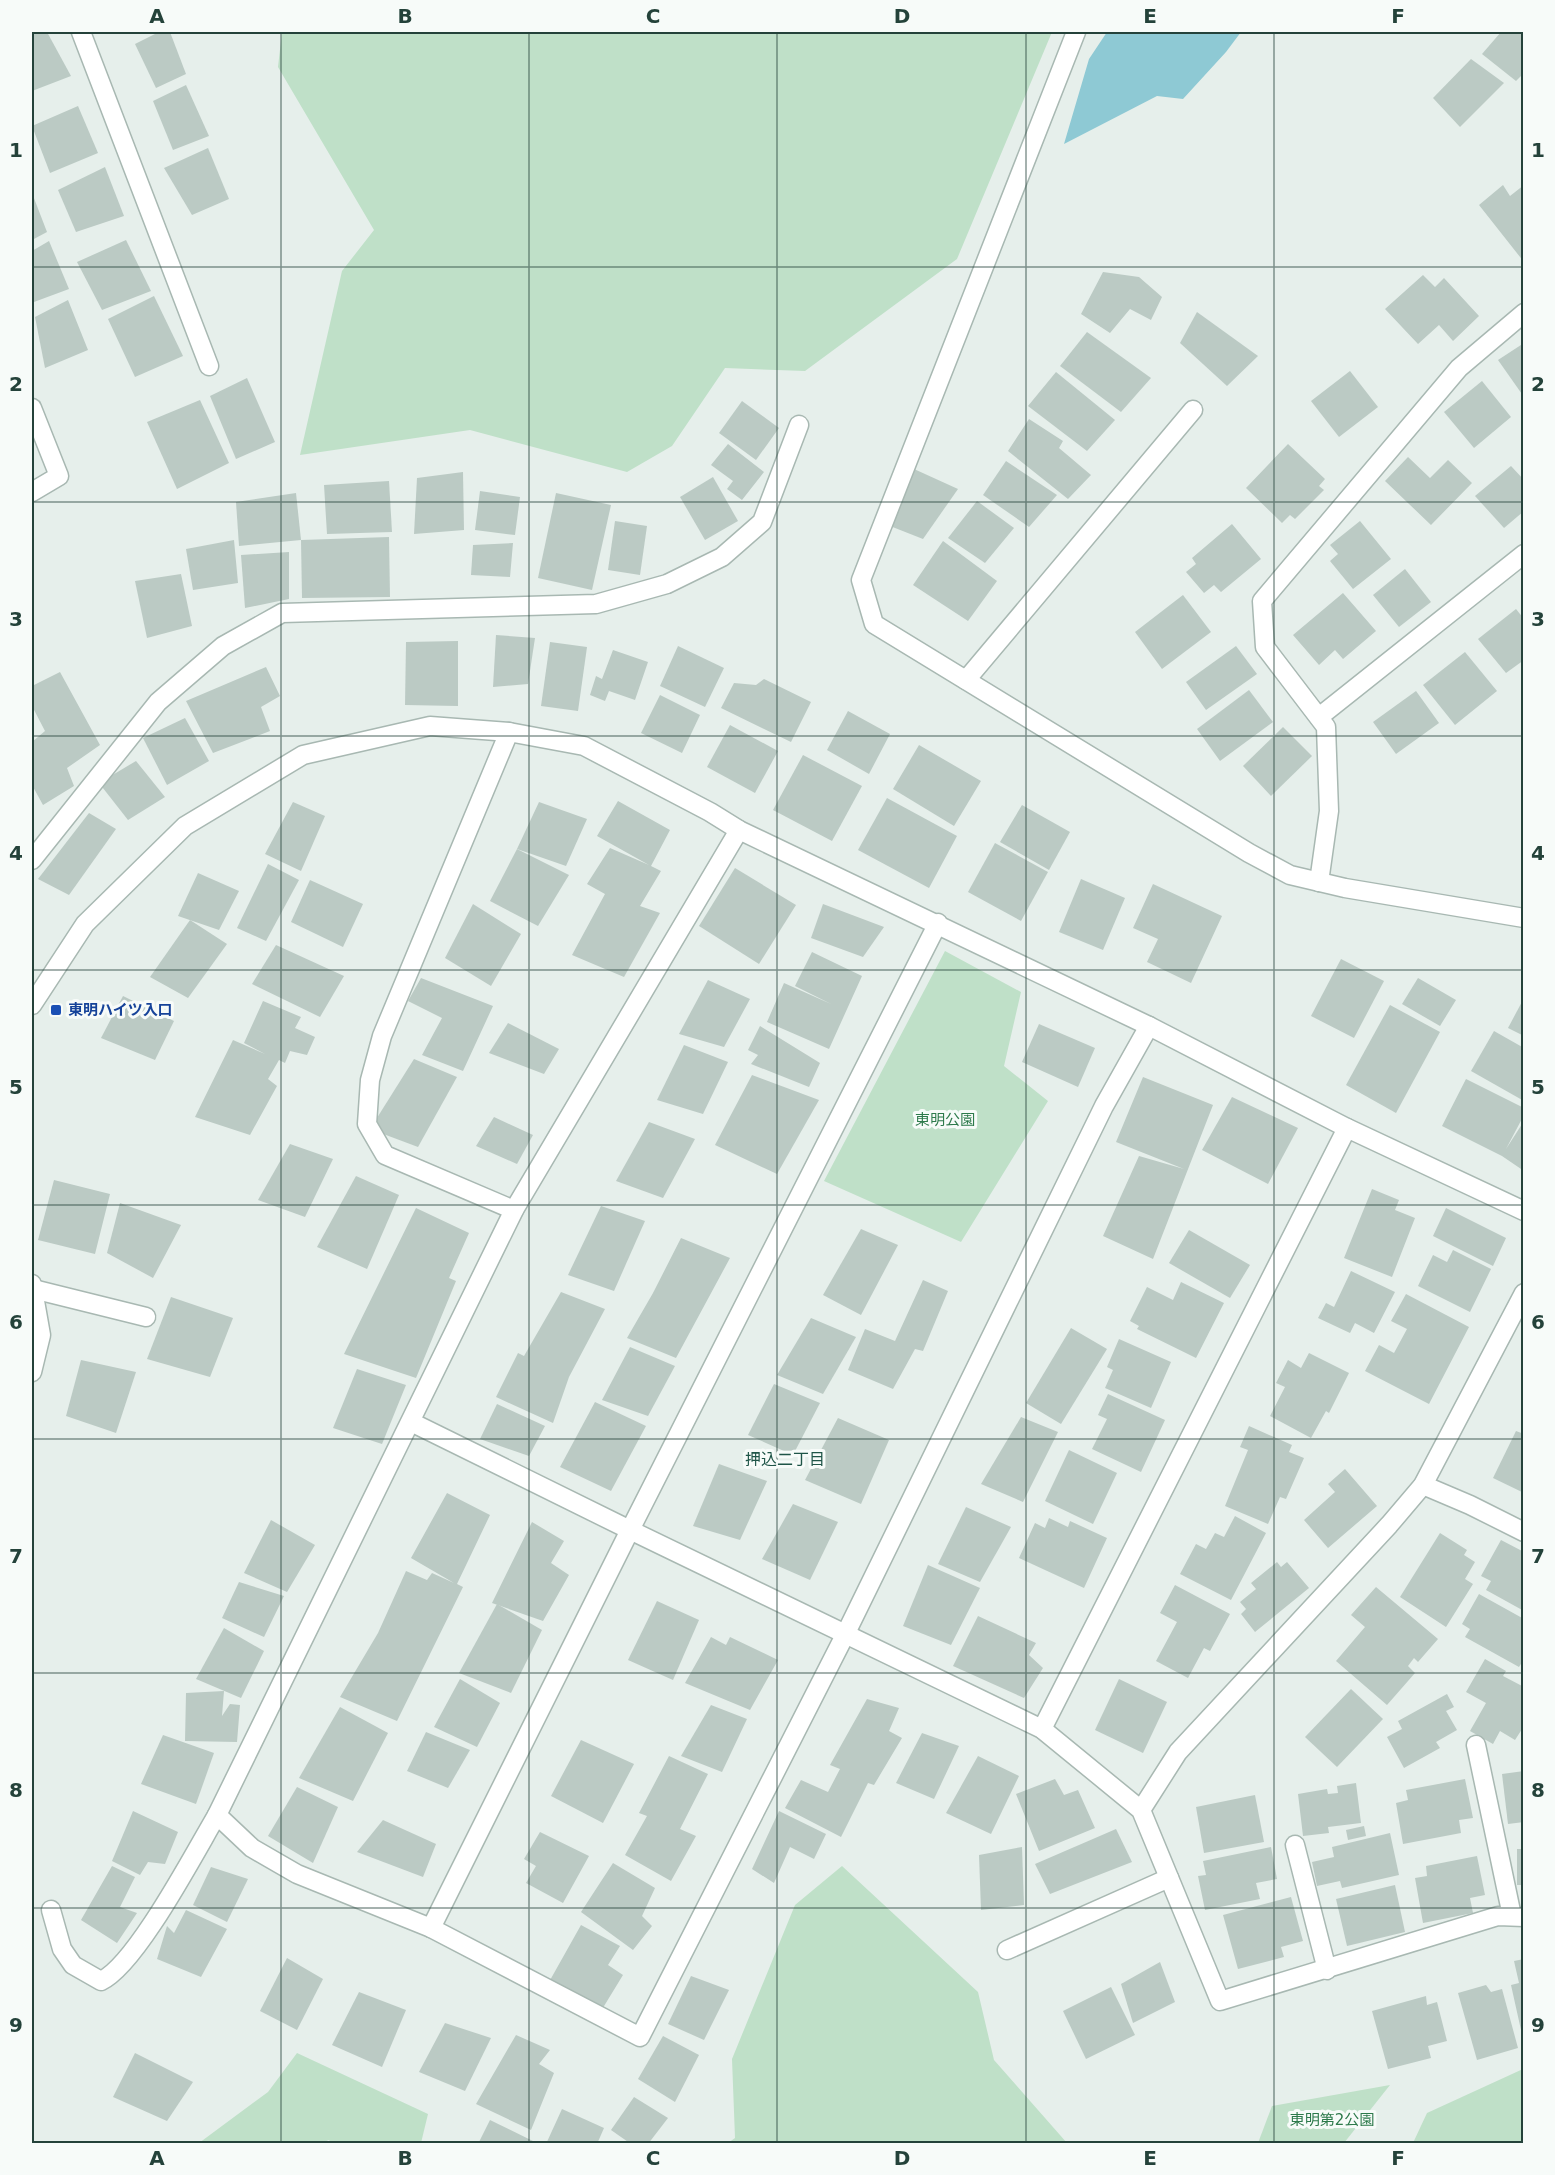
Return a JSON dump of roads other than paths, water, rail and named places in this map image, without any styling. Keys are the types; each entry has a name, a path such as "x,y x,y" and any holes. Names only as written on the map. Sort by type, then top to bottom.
{"street":[{"path":"81,32 209,366"},
{"path":"1076,32 861,580 874,624 1249,853 1290,875 1345,888 1524,918"},
{"path":"1319,882 1329,811 1326,727 1264,647 1262,601 1459,369 1524,312"},
{"path":"32,408 59,476 32,492"},
{"path":"966,680 1193,410"},
{"path":"32,860 158,702 223,646 282,613 596,604 667,584 722,557 762,522 799,425"},
{"path":"1319,717 1524,554"},
{"path":"32,1005 85,924 184,826 303,755 430,726 509,732 584,746 710,812 739,830 938,923 1149,1026 1347,1128 1524,1211"},
{"path":"509,732 382,1036 370,1080 367,1124 385,1155 514,1210"},
{"path":"51,1910 62,1949 73,1965 101,1981 126,1960 146,1933 217,1815 514,1210 739,830"},
{"path":"431,1928 938,923"},
{"path":"217,1815 252,1848 297,1874 431,1928 640,2037 845,1635 1104,1106 1149,1026"},
{"path":"1042,1729 1347,1128"},
{"path":"32,1372 41,1335 32,1286 146,1317"},
{"path":"1141,1810 1178,1752 1389,1525 1423,1485 1524,1293"},
{"path":"411,1422 1042,1729 1141,1810 1220,2001 1498,1916 1518,1916 1476,1745"},
{"path":"1423,1485 1524,1532"},
{"path":"1294,1845 1327,1970"},
{"path":"1007,1950 1169,1878"}],"water":[{"path":"1107,32 1241,32 1183,99 1157,96 1064,144 1089,59"}],"place":[{"name":"東明ハイツ入口","path":"56,1010"}],"district":[{"name":"押込二丁目","path":"785,1459"}],"park label":[{"name":"東明公園","path":"945,1120"},
{"name":"東明第2公園","path":"1332,2120"}]}
